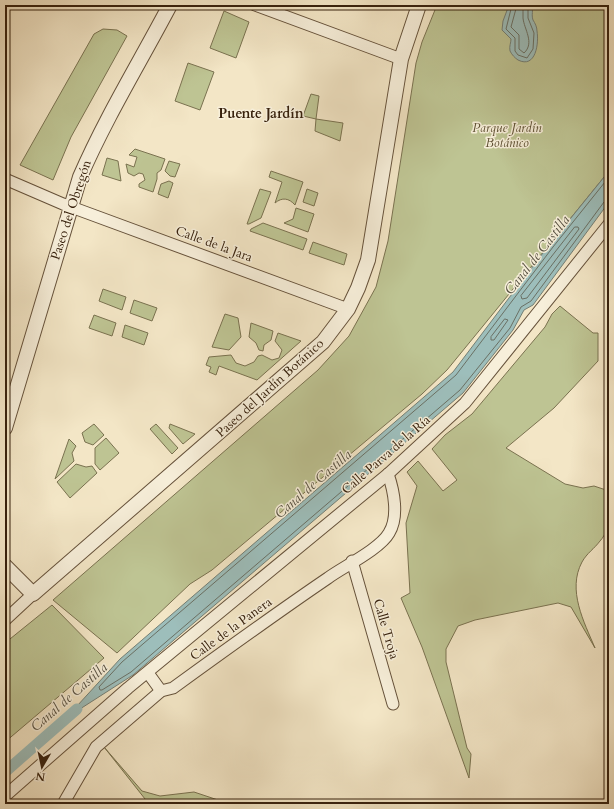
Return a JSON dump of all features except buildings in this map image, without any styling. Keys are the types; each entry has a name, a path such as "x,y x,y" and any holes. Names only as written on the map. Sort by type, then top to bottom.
{"street":[{"name":"Paseo del Obregón","path":"5,428 70,206 93,146 170,5"},
{"path":"254,5 400,59"},
{"name":"Paseo del Jardín Botánico","path":"5,620 317,347 348,309 358,288 368,260 400,59 419,5"},
{"name":"Calle de la Jara","path":"5,179 70,206 348,309"},
{"name":"Calle Parva de la Ría","path":"5,796 148,672 388,474 465,403 609,224"},
{"name":"Calle de la Panera","path":"63,804 96,747 161,691 173,688 275,614 372,550 388,535 392,526 394,509 388,474"},
{"name":"Calle Troja","path":"352,562 393,704"},
{"path":"5,566 33,594"},
{"path":"148,672 161,691"}],"green space":[{"name":"Parque Jardín Botánico","path":"437,5 609,5 609,171 447,370 422,394 212,570 190,584 117,653 53,600 318,370 349,336 376,287 388,241 416,63 422,42"},
{"path":"224,11 249,22 236,58 210,48"},
{"path":"103,29 117,30 127,36 71,137 53,180 20,165 94,34"},
{"path":"188,63 214,72 200,110 175,101"},
{"path":"311,94 319,96 316,119 303,116"},
{"path":"316,119 343,123 340,141 315,131"},
{"path":"135,149 165,159 161,170 157,173 157,179 153,192 139,187 139,184 145,180 143,174 139,173 134,176 128,173 126,164 134,167 137,157 129,155"},
{"path":"107,158 118,161 121,181 102,175"},
{"path":"169,161 180,164 175,177 170,176 165,171"},
{"path":"271,171 303,182 295,205 285,199 275,203 282,182 269,177"},
{"path":"169,181 173,183 168,198 158,194 161,184"},
{"path":"260,189 271,192 261,218 247,224"},
{"path":"307,189 318,193 314,206 303,202"},
{"path":"296,208 314,214 308,232 284,223 293,219"},
{"path":"263,223 307,239 303,250 250,231"},
{"path":"313,242 347,254 344,265 309,253"},
{"path":"103,289 126,297 122,310 99,301"},
{"path":"134,300 157,308 152,321 130,313"},
{"path":"560,306 593,333 598,333 598,361 554,408 506,448 565,484 583,488 594,486 609,491 609,517 604,536 582,562 576,584 582,617 595,648 571,607 558,603 475,620 458,626 446,649 446,662 467,748 471,754 469,778 422,647 401,598 410,593 406,523 417,486 407,472 418,461 443,491 457,480 432,449 445,435 472,414 545,327 552,314"},
{"path":"225,314 238,318 241,337 229,350 212,347"},
{"path":"94,315 116,323 112,336 89,328"},
{"path":"251,323 273,331 271,340 264,345 263,351 259,350 256,343 249,337"},
{"path":"125,325 148,333 144,345 122,337"},
{"path":"278,333 301,341 257,380 219,366 216,375 209,372 211,367 206,365 209,357 231,355 236,363 245,366 254,362 258,356 262,355 272,360 279,358 282,350 275,341"},
{"path":"94,424 104,435 93,445 85,442 82,433"},
{"path":"156,424 178,448 172,454 150,429"},
{"path":"170,424 195,434 183,444 169,428"},
{"path":"106,438 119,453 100,470 95,464 95,448"},
{"path":"69,439 76,446 72,453 74,461 55,479"},
{"path":"76,464 86,467 92,466 97,473 70,498 57,482"},
{"path":"52,605 104,658 5,742 5,643"},
{"path":"104,747 142,791 160,796 194,792 230,804 149,804"}],"water":[{"path":"509,5 531,5 532,7 532,18 537,30 537,48 529,61 524,62 518,60 514,56 510,51 511,39 502,30 503,21"},
{"path":"609,171 609,202 533,305 524,310 513,330 463,393 133,675 66,718 120,659 453,372 549,245"}],"waterway":[{"name":"Canal de Castilla","path":"5,772 77,709"}],"district":[{"name":"Puente Jardín","path":"261,113"}]}
